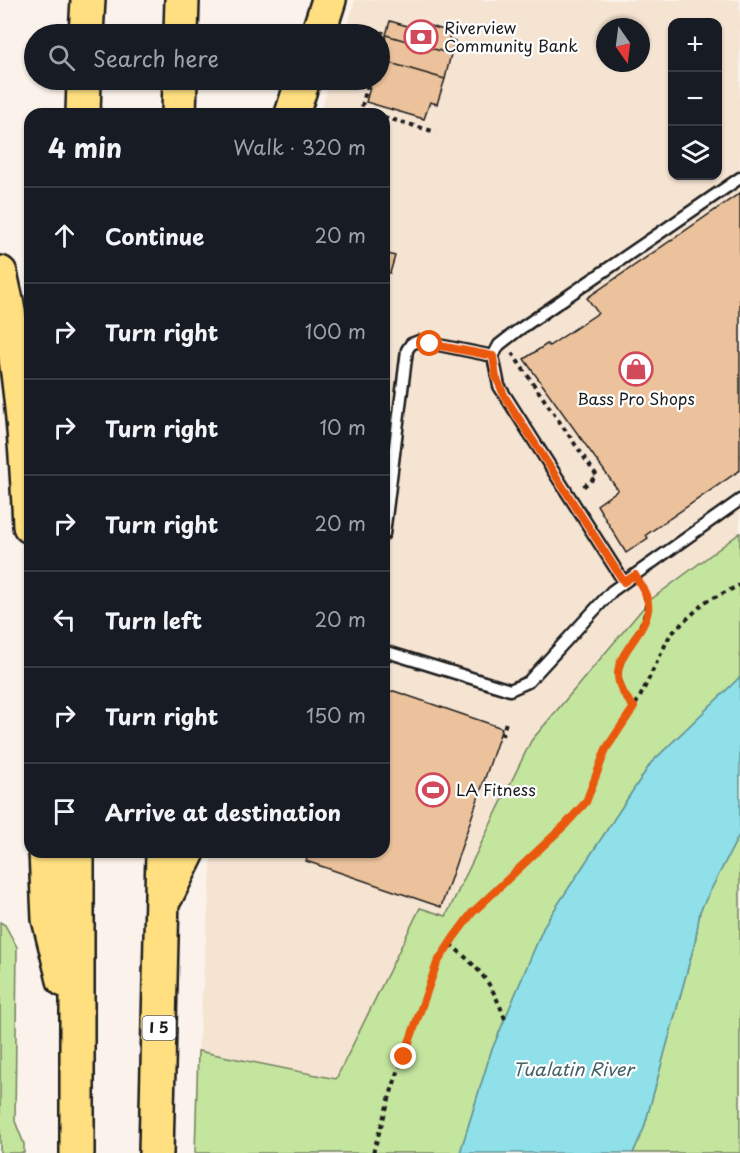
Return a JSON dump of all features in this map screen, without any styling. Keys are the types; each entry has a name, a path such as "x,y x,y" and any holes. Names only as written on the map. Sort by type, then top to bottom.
{"highway":[{"path":"71,0 72,24"},
{"path":"87,24 88,0"},
{"path":"181,24 182,0"},
{"path":"321,24 329,0"},
{"path":"74,90 75,108"},
{"path":"83,108 84,90"},
{"path":"180,90 180,108"},
{"path":"294,108 300,90"},
{"path":"0,273 13,328 20,375 24,435"},
{"path":"46,858 49,919 77,1034"},
{"path":"77,858 77,1153"},
{"name":"I 5","path":"156,1153 163,858"},
{"path":"162,903 185,858"}],"lane":[{"path":"624,582 499,386 493,356 499,345 517,331 740,178"},
{"path":"390,486 407,350 411,344 419,341 493,356"},
{"path":"390,653 510,690 519,688 528,682 612,591 740,500"}],"path":[{"path":"361,108 366,90"},
{"path":"390,119 436,132"},
{"path":"522,347 512,354 597,476 579,491"},
{"path":"634,707 622,691 619,666 648,609 647,598 635,575"},
{"path":"373,1153 437,963 472,913 565,825 586,802 606,749 634,707 670,634 705,602 740,585"},
{"path":"502,736 506,722"},
{"path":"450,944 479,968 490,984 505,1019"}],"shaded area":[{"path":"355,0 740,0 740,533 649,601 531,741 446,916 420,908 336,1079 198,1051 212,858 390,858 390,108 322,108 327,90 390,90 390,24 347,24"}],"green space":[{"path":"740,533 740,677 651,763 545,924 491,1052 460,1153 195,1153 198,1051 336,1079 420,908 446,916 531,741 649,601"},
{"path":"740,833 740,1153 633,1153 644,1128 695,942 700,911"},
{"path":"0,922 5,925 17,947 15,1121 24,1144 24,1153 0,1153"}],"water":[{"name":"Tualatin River","path":"740,677 740,833 700,911 695,942 644,1128 633,1153 460,1153 491,1052 545,924 651,763"}],"building":[{"name":"Riverview Community Bank","path":"390,21 414,28 416,22 451,32 449,39 455,41 451,54 390,36"},
{"path":"390,36 451,54 445,79 390,63"},
{"path":"390,63 445,79 437,104 430,102 424,119 366,102 369,90 390,90"},
{"name":"Bass Pro Shops","path":"740,193 740,470 646,535 648,538 626,553 597,505 618,490 524,359 547,344 549,346 598,313 587,298"},
{"path":"390,254 395,256 390,273"},
{"name":"LA Fitness","path":"390,691 502,728 441,907 306,861 307,858 390,858"}],"place":[{"name":"Riverview Community Bank","path":"421,37"},
{"name":"Bass Pro Shops","path":"636,369"},
{"name":"LA Fitness","path":"433,790"}],"route":[{"path":"404,1057 437,963 454,937 472,913 565,825 586,802 606,749 634,707 622,691 619,666 648,609 647,598 635,575 624,582 505,397 496,377 493,356 430,344"}]}
